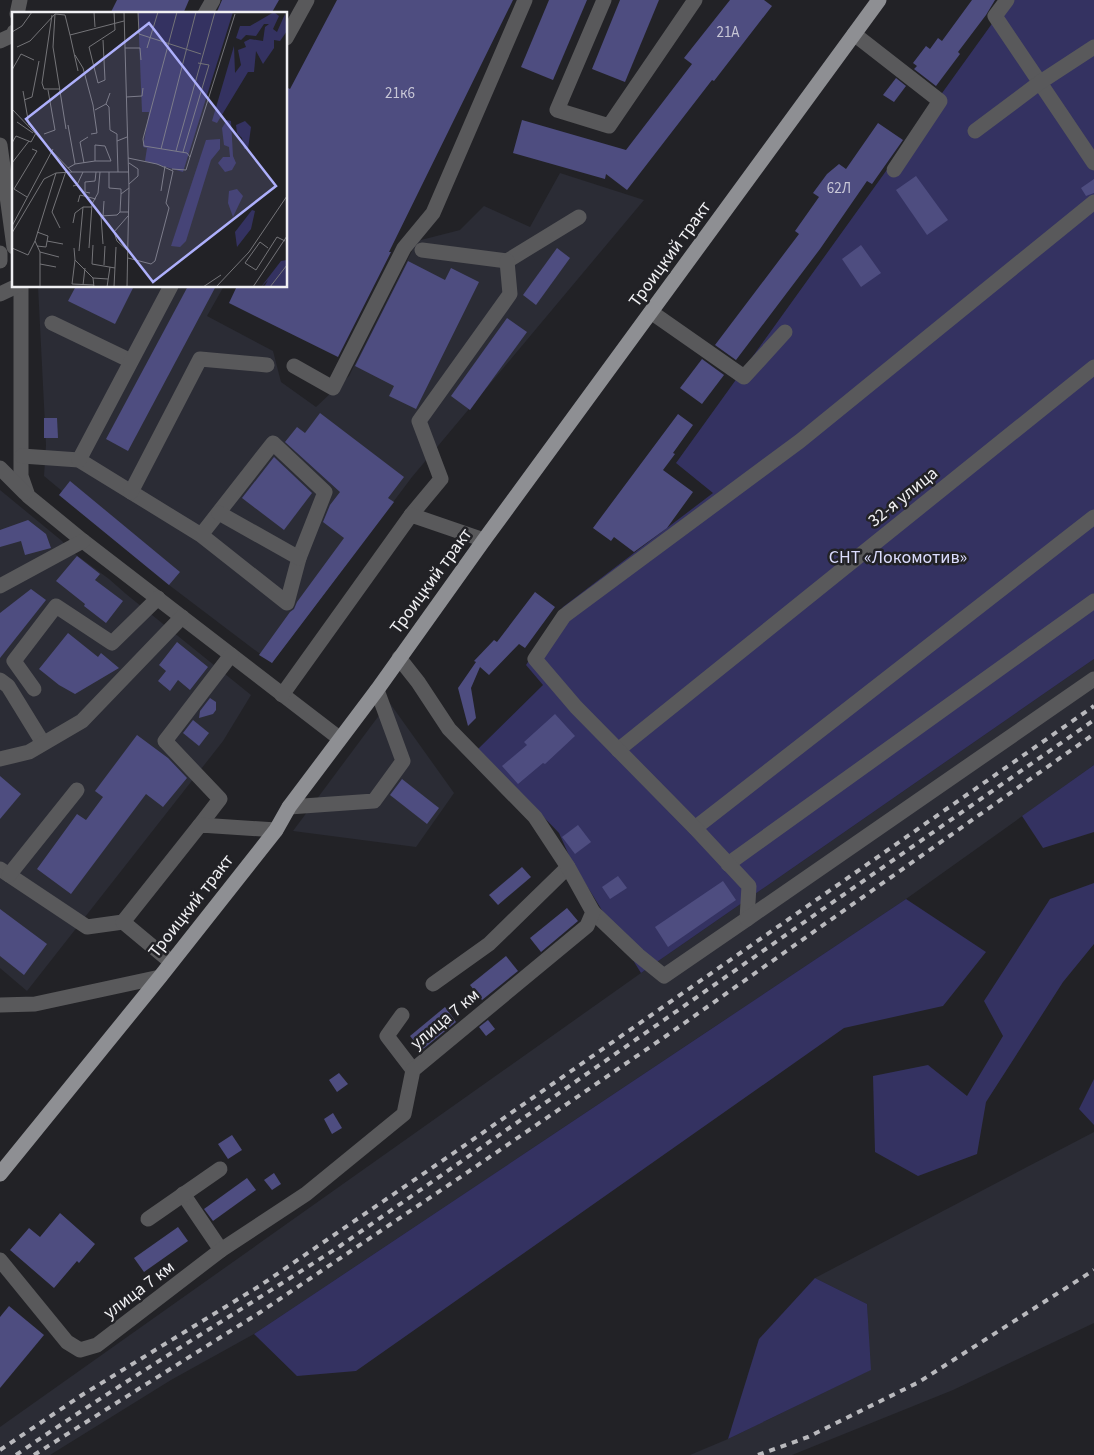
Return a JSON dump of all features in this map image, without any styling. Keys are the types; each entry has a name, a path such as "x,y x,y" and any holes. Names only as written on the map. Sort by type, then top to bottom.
{"main road":[{"name":"Троицкий тракт","path":"0,1174 160,977 276,830 289,807 377,690 484,540 879,0"}],"street":[{"path":"207,12 213,0"},
{"path":"288,34 307,0"},
{"path":"294,366 333,388 404,248 433,213 524,0"},
{"path":"604,0 557,110 609,126 695,0"},
{"path":"1007,0 995,16 1094,163"},
{"path":"854,34 940,102 894,170"},
{"path":"0,41 12,35"},
{"path":"975,131 1039,83 1094,47"},
{"path":"0,145 12,232"},
{"path":"747,919 749,886 576,707 535,659 564,616 800,442 1094,202"},
{"path":"422,250 507,261 579,217"},
{"path":"0,254 0,261"},
{"path":"282,695 411,516 441,479 419,421 510,294 507,261"},
{"path":"0,294 14,288"},
{"path":"19,288 21,476 28,496"},
{"path":"79,460 170,288"},
{"path":"650,312 744,377 785,332"},
{"path":"52,323 131,361"},
{"path":"131,492 200,359 267,365"},
{"name":"32-я улица","path":"618,750 1094,367"},
{"path":"22,456 79,460 201,536 287,603 299,558 325,492 273,443 201,536"},
{"path":"0,468 28,496 83,541 340,738"},
{"path":"219,512 299,558"},
{"path":"411,516 484,540"},
{"path":"695,828 1094,517"},
{"path":"0,586 83,541"},
{"path":"34,689 14,661 56,606 112,642 158,598"},
{"path":"728,864 1094,601"},
{"path":"0,759 29,752 82,721 182,617"},
{"path":"77,790 4,872 87,928 122,922 220,799 165,741 231,655"},
{"path":"399,658 418,682 449,729 535,817 568,867 594,912 638,955 664,976 1094,679"},
{"path":"0,680 8,686 43,744"},
{"path":"289,807 374,801 403,762 377,690"},
{"path":"200,826 276,830"},
{"path":"433,984 489,944 568,867"},
{"name":"улица 7 км","path":"0,1260 67,1342 80,1350 97,1345 221,1250 306,1194 404,1114 413,1070 587,926 594,912"},
{"path":"122,922 171,962"},
{"path":"0,1005 36,1004 160,977"},
{"path":"402,1015 387,1036 413,1070"},
{"path":"148,1219 220,1169"},
{"path":"183,1194 221,1250"}],"shaded area":[{"path":"560,173 644,200 412,477 272,663 169,585 59,495 62,491 44,476 46,445 38,288 223,288 207,316 273,351 281,382 316,407 349,376 417,241 460,230 484,206 530,227"},
{"path":"0,490 62,541 71,551 109,579 251,695 223,741 27,991 0,968"},
{"path":"1094,659 1094,765 906,899 254,1334 171,1380 50,1455 0,1455 0,1427 641,973"},
{"path":"389,702 454,793 416,847 293,831"},
{"path":"1094,1132 1094,1323 953,1390 792,1455 690,1455 728,1439 870,1370 867,1304 815,1278"}],"green space":[{"name":"СНТ «Локомотив»","path":"1009,0 1094,0 1094,659 641,973 572,862 559,833 478,749 543,685 526,665 563,607 713,493 676,463"},
{"path":"1094,765 1094,832 1043,848 1022,816"},
{"path":"1094,883 1094,944 1063,982 986,1102 977,1154 918,1176 875,1152 873,1076 928,1065 967,1096 1003,1036 984,1001 1050,899"},
{"path":"906,899 986,952 943,1006 844,1028 356,1371 297,1376 254,1334"},
{"path":"1094,1079 1094,1125 1079,1109"},
{"path":"815,1278 867,1304 871,1370 728,1439 759,1339"}],"building":[{"path":"117,0 189,0 184,12 111,12"},
{"path":"222,0 279,0 272,12 217,12"},
{"path":"337,0 513,0 338,357 229,303 236,288 288,288 288,88 290,89"},
{"path":"549,0 587,0 553,80 521,67"},
{"path":"620,0 659,0 625,82 592,69"},
{"path":"730,0 764,0 772,6 627,190 606,174 605,179 513,153 522,120 626,150 692,64 684,58"},
{"path":"972,0 995,0 958,52 960,54 936,86 914,69 917,66 913,63 926,46 930,49 938,38 942,41"},
{"path":"896,78 906,86 894,102 883,95"},
{"path":"878,123 903,140 872,184 867,181 820,249 736,360 715,345 799,234 795,231 819,197 813,193 827,174 839,164 846,169"},
{"path":"916,176 948,220 927,235 896,190"},
{"path":"1094,179 1094,193 1086,196 1081,188"},
{"path":"861,245 881,273 861,287 842,259"},
{"path":"557,248 570,258 536,305 523,295"},
{"path":"408,261 445,280 451,268 479,282 416,409 389,396 394,386 355,366"},
{"path":"75,288 133,288 115,324 68,301"},
{"path":"187,288 215,288 128,451 106,439"},
{"path":"507,318 527,332 470,410 451,396"},
{"path":"702,359 724,375 702,404 680,388"},
{"path":"320,413 404,477 388,498 394,502 272,663 259,655 344,538 323,522 330,505 340,492 285,442 297,427 305,433"},
{"path":"678,414 693,425 663,470 693,492 667,528 634,552 614,537 611,541 593,528"},
{"path":"44,418 57,418 58,438 44,438"},
{"path":"274,457 312,493 284,530 242,498"},
{"path":"70,481 180,572 169,585 59,495"},
{"path":"28,520 46,534 51,548 25,555 21,541 0,547 0,530"},
{"path":"77,556 100,574 95,580 123,601 106,623 56,581"},
{"path":"31,589 46,600 0,658 0,613"},
{"path":"535,592 555,607 525,648 519,644 489,675 480,667 471,688 476,718 468,726 458,688 476,662 474,661 494,640 497,642"},
{"path":"68,633 98,657 101,653 119,668 75,694 59,685 39,669"},
{"path":"177,642 208,667 190,690 178,680 170,691 158,681 166,671 159,665"},
{"path":"210,698 216,702 216,710 213,714 199,718 200,711"},
{"path":"555,714 575,736 545,764 543,763 518,784 502,766 527,745 524,742"},
{"path":"193,720 209,733 199,746 183,733"},
{"path":"137,735 168,758 187,778 163,807 146,794 71,894 37,869 77,814 86,820 103,797 95,791"},
{"path":"0,776 21,794 0,819"},
{"path":"402,779 439,808 427,824 390,795"},
{"path":"578,825 591,842 575,854 562,837"},
{"path":"522,867 531,877 498,905 489,895"},
{"path":"618,876 627,888 610,899 602,887"},
{"path":"723,881 736,900 668,947 655,927"},
{"path":"567,908 578,921 541,952 530,938"},
{"path":"0,909 47,944 24,975 0,956"},
{"path":"506,956 518,971 482,1000 470,985"},
{"path":"445,1007 456,1022 422,1050 410,1036"},
{"path":"488,1020 495,1029 486,1036 479,1027"},
{"path":"339,1073 348,1084 337,1092 329,1080"},
{"path":"333,1113 342,1128 332,1134 324,1119"},
{"path":"232,1135 242,1150 228,1159 218,1144"},
{"path":"274,1173 281,1184 272,1190 264,1180"},
{"path":"247,1178 256,1190 213,1221 204,1209"},
{"path":"60,1213 95,1244 79,1263 77,1261 54,1288 10,1250 29,1228 40,1237"},
{"path":"178,1227 188,1241 144,1272 134,1258"},
{"path":"9,1306 44,1335 0,1388 0,1317"}],"railway":[{"path":"0,1450 82,1395 261,1285 458,1150 1094,706"},
{"path":"16,1455 137,1375 340,1246 1094,720"},
{"path":"34,1455 259,1313 462,1176 666,1036 1094,734"},
{"path":"758,1455 808,1437 919,1382 1094,1270"}]}
